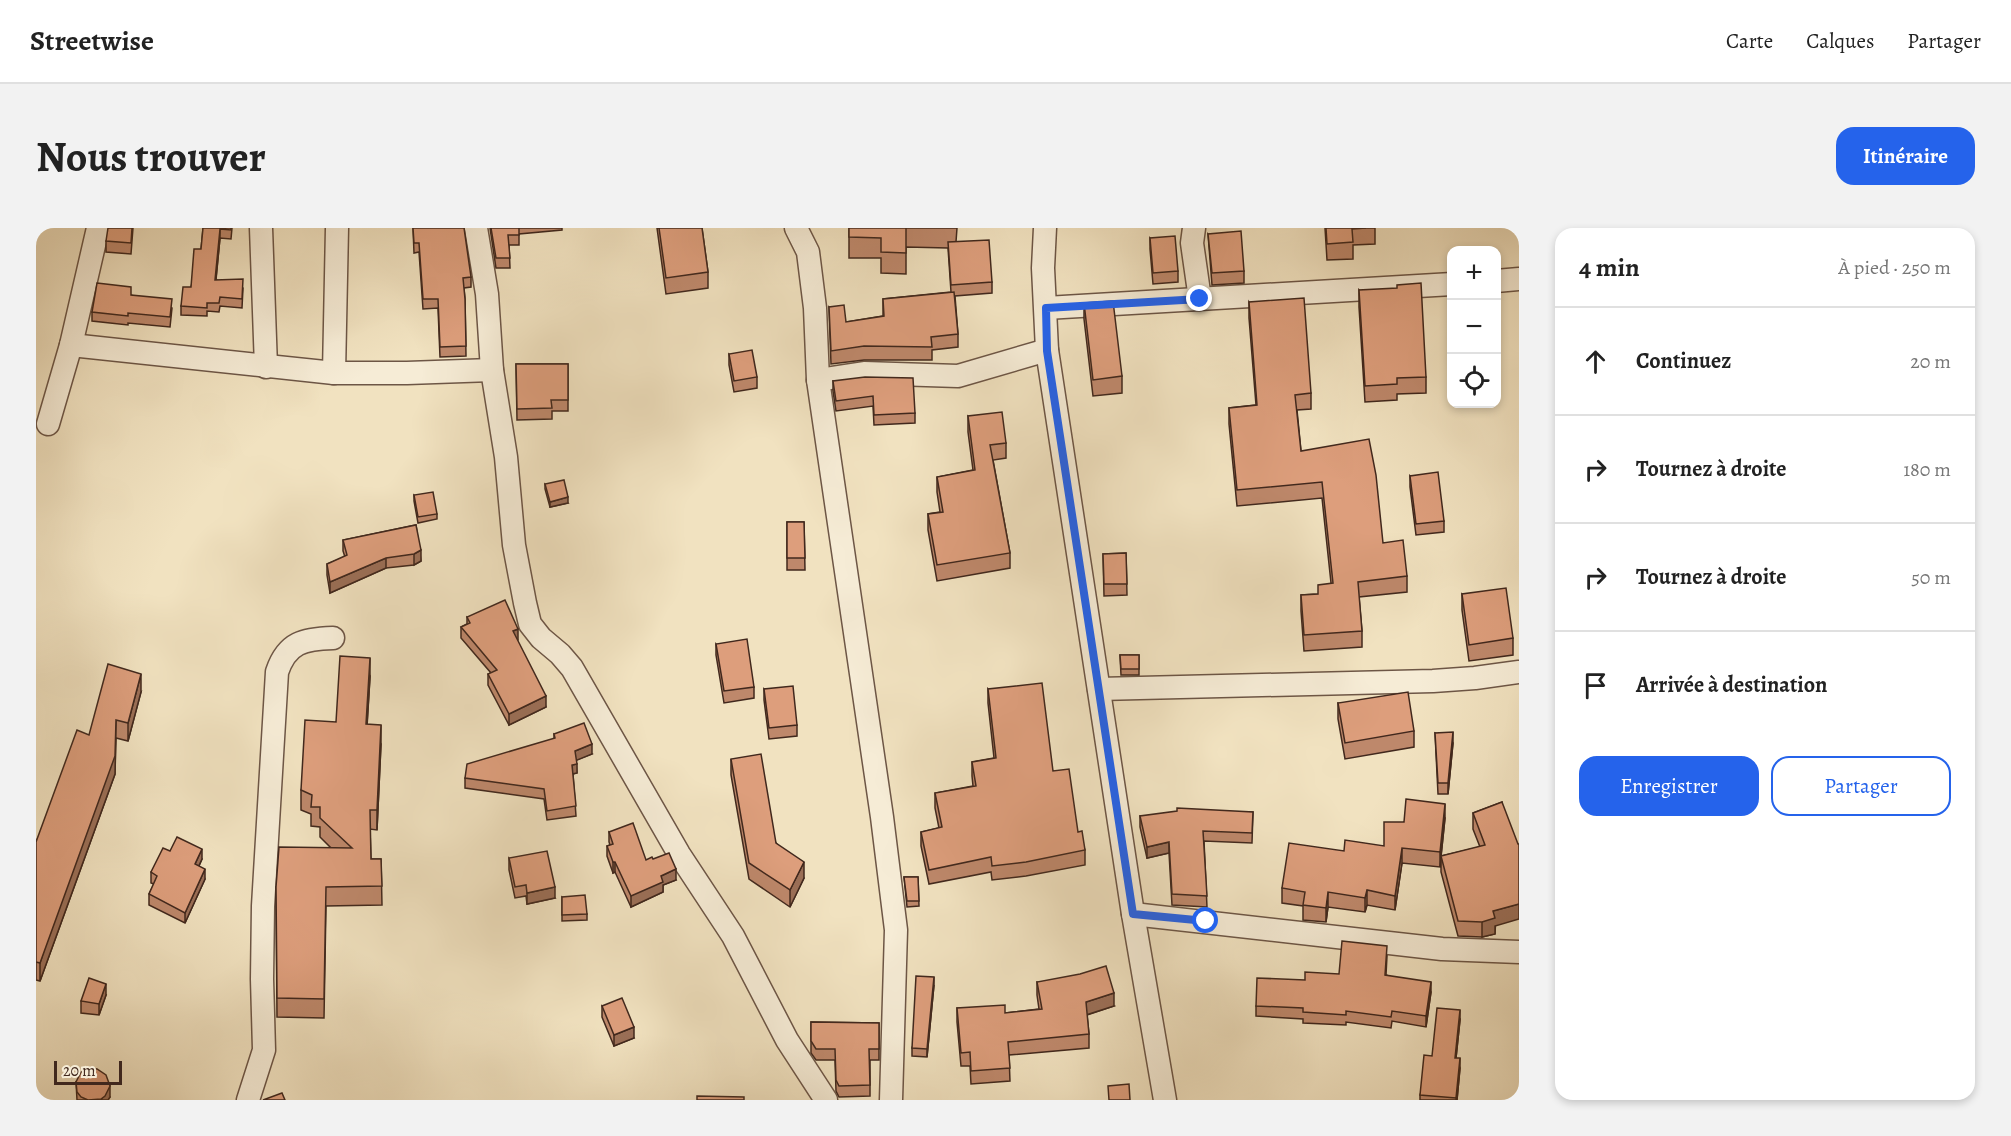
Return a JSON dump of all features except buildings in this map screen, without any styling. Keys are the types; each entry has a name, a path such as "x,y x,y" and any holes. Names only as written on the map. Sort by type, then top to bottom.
{"street":[{"path":"48,424 71,345 98,228"},
{"path":"261,228 266,367"},
{"path":"334,372 337,228"},
{"path":"476,228 487,294 492,370 506,457 514,545 530,624 572,668 679,854 733,936 787,1040 826,1100"},
{"path":"796,228 808,252 815,308 818,380 882,817 896,930 891,1100"},
{"path":"1045,228 1043,268 1047,351 1133,914 1165,1100"},
{"path":"1194,228 1192,243 1200,299"},
{"path":"1501,281 1519,279"},
{"path":"1046,308 1447,284"},
{"path":"71,345 266,367 334,372 407,373 492,370"},
{"path":"818,380 864,373 958,376 1047,351"},
{"path":"248,1100 264,1050 263,906 277,672 281,658 303,640 333,638"},
{"path":"1099,689 1433,681 1519,672"},
{"path":"1133,914 1442,949 1519,952"}],"route":[{"path":"1200,299 1046,308 1047,351 1133,914 1206,921"}]}
